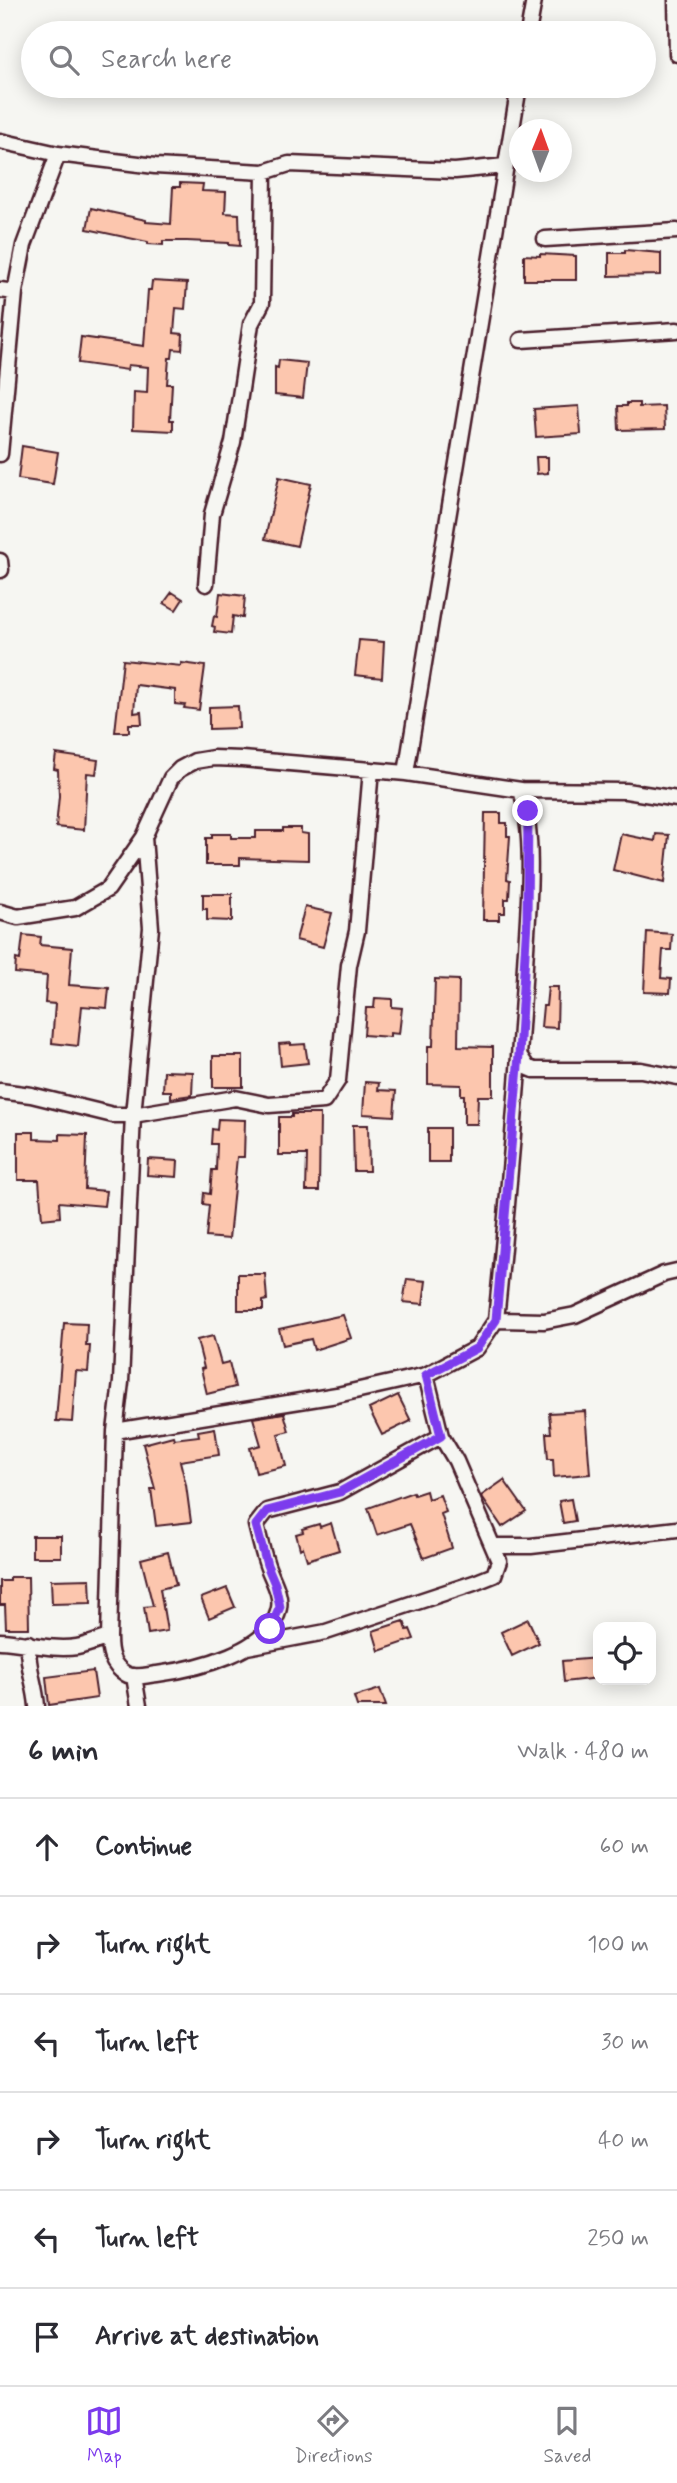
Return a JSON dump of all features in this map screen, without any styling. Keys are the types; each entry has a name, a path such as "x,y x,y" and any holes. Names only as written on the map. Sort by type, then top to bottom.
{"street":[{"path":"530,21 534,0"},
{"path":"676,4 677,54"},
{"path":"406,773 517,98"},
{"path":"0,141 58,154 155,166 264,172 289,164 455,171 505,166"},
{"path":"0,454 7,291 58,154"},
{"path":"206,584 212,514 233,442 251,324 262,303 264,172"},
{"path":"545,239 677,231"},
{"path":"521,340 677,330"},
{"path":"0,561 1,570"},
{"path":"0,912 19,917 75,908 108,888 144,837 171,778 180,769 195,761 232,758 406,773 521,790 625,791 677,799"},
{"path":"0,1091 113,1115 133,1115 235,1098 269,1105 324,1101 338,1080 347,977 357,931 371,770"},
{"path":"115,1431 337,1395 426,1375 477,1348 496,1320 519,1055 528,884 528,811 521,790"},
{"path":"144,837 151,928 133,1115 121,1382 115,1431 110,1656 125,1673 134,1676 176,1671 214,1662 247,1647 270,1629 280,1607 256,1525 261,1517 267,1511 340,1492 441,1436"},
{"path":"519,1055 527,1067 534,1070 641,1070 677,1077"},
{"path":"496,1320 544,1321 575,1315 664,1274 677,1271"},
{"path":"247,1647 326,1632 494,1575 499,1560 456,1461 441,1436 426,1375"},
{"path":"493,1546 531,1546 677,1528"},
{"path":"0,1641 46,1647 77,1647 109,1637"},
{"path":"27,1643 27,1664 36,1692 37,1706"},
{"path":"134,1676 139,1706"}],"building":[{"path":"180,183 203,184 202,191 226,192 225,213 239,214 240,246 187,241 163,241 163,245 148,244 87,229 91,208 146,222 171,224 173,187 180,187"},
{"path":"625,250 661,253 661,275 609,276 609,253 625,253"},
{"path":"524,255 576,256 576,280 524,280"},
{"path":"152,281 187,283 185,309 176,308 174,333 183,334 182,350 173,349 172,358 169,358 167,384 172,384 170,420 173,420 173,431 133,429 134,392 147,393 148,367 128,365 127,370 78,363 81,337 144,346 148,290 151,290"},
{"path":"279,360 307,363 303,398 275,395 275,367 278,368"},
{"path":"627,403 639,403 639,407 664,406 665,429 619,430 618,406 627,406"},
{"path":"579,406 581,434 536,437 534,409"},
{"path":"22,446 58,452 53,484 18,479"},
{"path":"536,457 548,457 548,473 537,474"},
{"path":"279,477 311,484 297,546 265,539"},
{"path":"172,592 183,599 176,610 164,603"},
{"path":"220,593 245,596 243,618 233,616 231,634 214,632 215,627 212,626 214,616 217,617"},
{"path":"359,640 384,642 382,678 355,675"},
{"path":"123,660 205,666 199,710 175,704 175,690 136,685 134,713 141,712 142,724 129,724 129,732 115,732"},
{"path":"238,706 239,728 209,729 209,707"},
{"path":"56,754 98,760 96,774 87,773 84,830 56,827 59,796 58,770 54,769"},
{"path":"485,813 501,813 501,823 507,823 507,836 510,836 507,879 510,880 509,899 505,899 505,913 499,913 499,920 483,920"},
{"path":"283,828 301,828 301,833 308,834 308,860 240,858 240,865 206,865 206,838 212,838 212,834 231,834 231,838 256,838 256,831 283,831"},
{"path":"621,834 655,841 656,834 669,835 664,883 613,870"},
{"path":"203,894 232,894 232,921 207,920 207,909 203,909"},
{"path":"305,907 332,913 323,947 296,940"},
{"path":"647,932 672,934 671,950 663,950 661,978 671,979 670,993 644,992"},
{"path":"23,935 41,937 40,945 72,948 69,985 109,988 107,1008 82,1006 78,1046 52,1043 55,1004 45,1003 47,976 15,973 16,959 20,960"},
{"path":"435,979 459,980 458,1046 493,1047 493,1096 478,1096 477,1124 464,1124 464,1095 461,1095 461,1085 428,1084 428,1046 433,1046"},
{"path":"548,987 558,987 557,1028 541,1027"},
{"path":"375,998 392,999 392,1007 402,1008 399,1034 390,1033 390,1037 364,1035 366,1008 374,1008"},
{"path":"279,1044 305,1044 308,1063 281,1066"},
{"path":"213,1056 243,1056 243,1087 213,1087"},
{"path":"164,1071 193,1072 192,1095 171,1098 171,1091 163,1091"},
{"path":"365,1082 379,1083 378,1090 396,1091 394,1116 363,1114"},
{"path":"292,1114 320,1114 319,1191 306,1191 307,1155 279,1155 279,1117 292,1117"},
{"path":"218,1119 245,1120 244,1157 237,1157 229,1239 206,1237 209,1205 203,1204 204,1193 210,1194 212,1170 216,1170 217,1144 211,1144 212,1129 217,1130"},
{"path":"353,1125 368,1125 369,1171 354,1171"},
{"path":"428,1128 449,1128 449,1162 428,1162"},
{"path":"18,1132 34,1132 34,1139 60,1140 60,1134 87,1135 85,1189 106,1191 104,1206 59,1202 60,1217 42,1219 39,1180 18,1180"},
{"path":"148,1159 178,1161 177,1177 147,1175"},
{"path":"238,1274 265,1274 267,1300 263,1301 263,1310 238,1310"},
{"path":"407,1279 426,1281 423,1304 403,1302"},
{"path":"343,1315 351,1338 314,1350 311,1339 283,1345 279,1329"},
{"path":"64,1323 87,1324 86,1346 90,1346 88,1372 76,1371 72,1422 56,1421"},
{"path":"213,1336 221,1364 229,1362 235,1387 207,1394 197,1340"},
{"path":"398,1395 411,1421 382,1435 369,1409"},
{"path":"585,1411 590,1474 554,1477 553,1459 548,1459 546,1433 551,1433 549,1413"},
{"path":"284,1413 289,1431 278,1434 286,1466 256,1473 250,1448 261,1445 253,1418"},
{"path":"215,1428 219,1455 180,1461 191,1522 156,1526 151,1489 155,1489 143,1444 173,1436 174,1439 199,1436 198,1431"},
{"path":"504,1480 526,1511 502,1527 481,1496"},
{"path":"426,1491 428,1499 440,1495 446,1512 441,1514 452,1548 424,1558 410,1524 377,1535 368,1508 413,1492 414,1495"},
{"path":"571,1499 575,1521 563,1523 559,1501"},
{"path":"331,1523 339,1550 307,1560 303,1547 300,1549 296,1534 303,1532 302,1529"},
{"path":"32,1536 61,1536 61,1557 32,1557"},
{"path":"168,1552 176,1585 160,1589 167,1631 148,1634 144,1607 153,1606 141,1559"},
{"path":"10,1577 28,1577 29,1628 6,1628 5,1605 0,1605 0,1581 10,1581"},
{"path":"90,1579 91,1603 52,1604 51,1580"},
{"path":"227,1588 235,1607 209,1618 201,1598"},
{"path":"528,1619 539,1643 512,1656 501,1632"},
{"path":"404,1621 414,1639 379,1651 373,1631"},
{"path":"593,1658 593,1679 564,1682 562,1661"},
{"path":"93,1671 97,1698 49,1705 46,1677"},
{"path":"380,1689 386,1706 357,1706 354,1697"}],"route":[{"path":"270,1629 280,1607 256,1525 261,1517 267,1511 340,1492 441,1436 426,1375 477,1348 496,1320 519,1055 527,920 528,811"}]}
